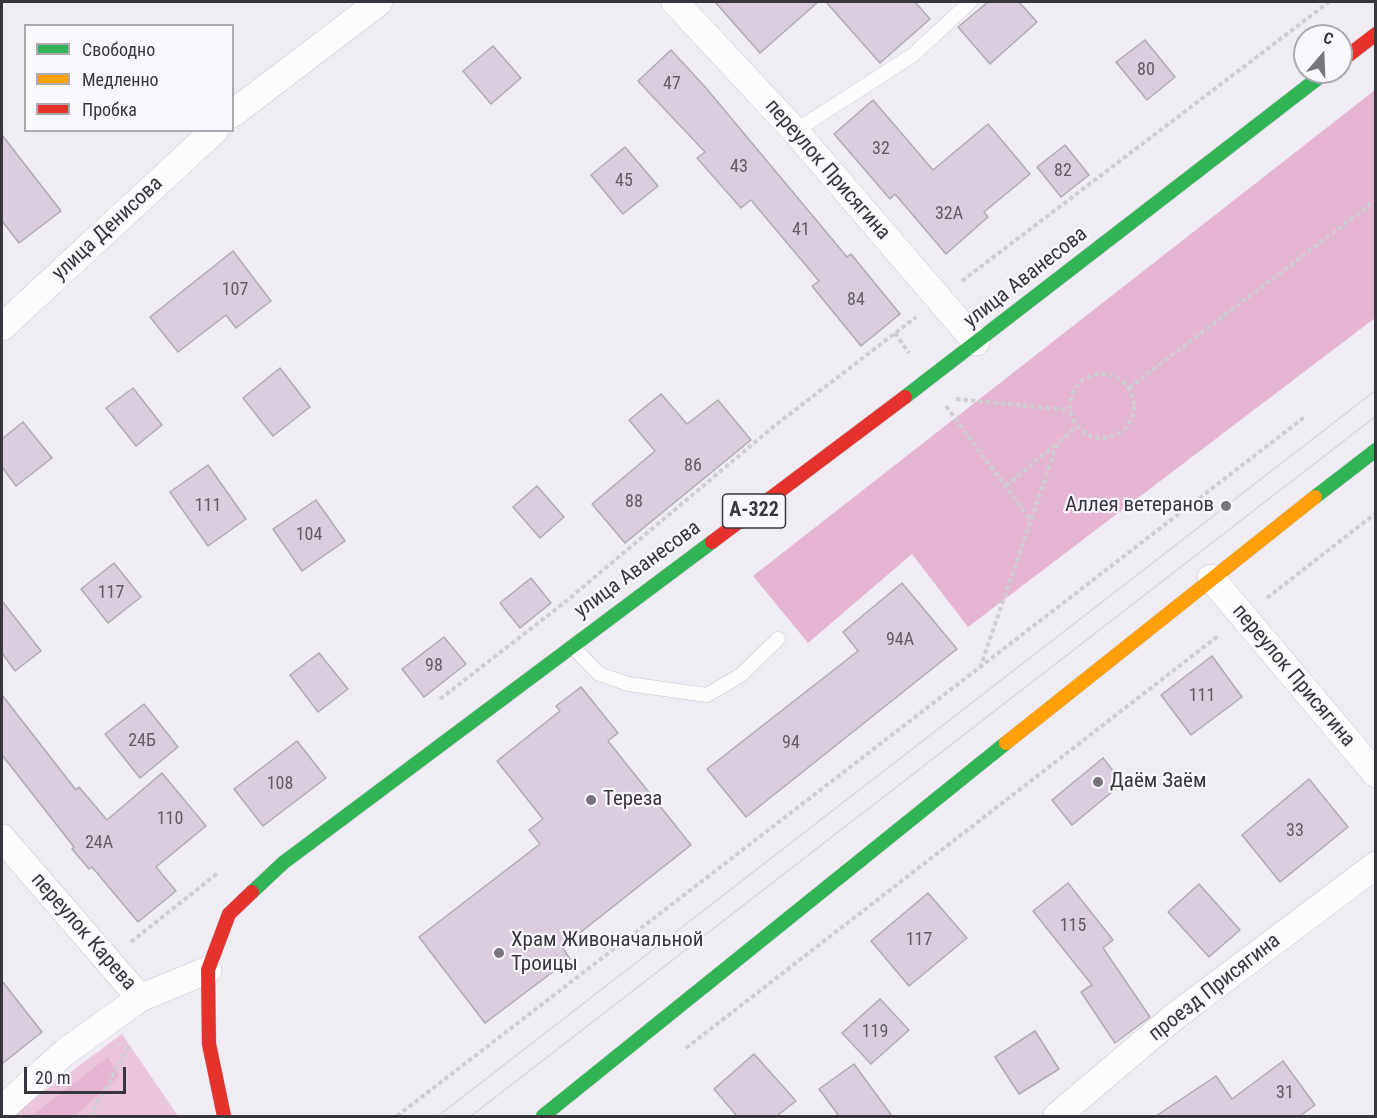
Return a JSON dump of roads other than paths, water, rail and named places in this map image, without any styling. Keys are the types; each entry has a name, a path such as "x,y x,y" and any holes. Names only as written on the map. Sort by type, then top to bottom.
{"highway":[{"path":"1353,52 1376,34"},
{"name":"улица Аванесова","path":"224,1115 209,1044 208,970 229,914 284,863 572,645 833,452 1310,84"},
{"path":"543,1116 1211,578 1376,450"}],"street":[{"path":"234,112 379,2"},
{"name":"переулок Присягина","path":"675,2 795,131 976,342"},
{"name":"улица Денисова","path":"2,327 213,132"},
{"name":"переулок Присягина","path":"1211,578 1376,774"},
{"name":"переулок Карева","path":"2,838 140,999 208,970"},
{"name":"проезд Присягина","path":"1057,1116 1174,1017 1376,865"},
{"path":"2,1109 64,1053 140,999"}],"lane":[{"path":"795,131 913,55 970,2"},
{"path":"572,645 599,675 628,684 707,695 741,675 778,639"}],"tram line":[{"path":"438,1116 1376,390"},
{"path":"471,1116 1376,416"}],"place":[{"name":"Аллея ветеранов","path":"1226,506"},
{"name":"Даём Заём","path":"1098,782"},
{"name":"Тереза","path":"591,800"},
{"name":"Храм Живоначальной Троицы","path":"499,953"}]}
